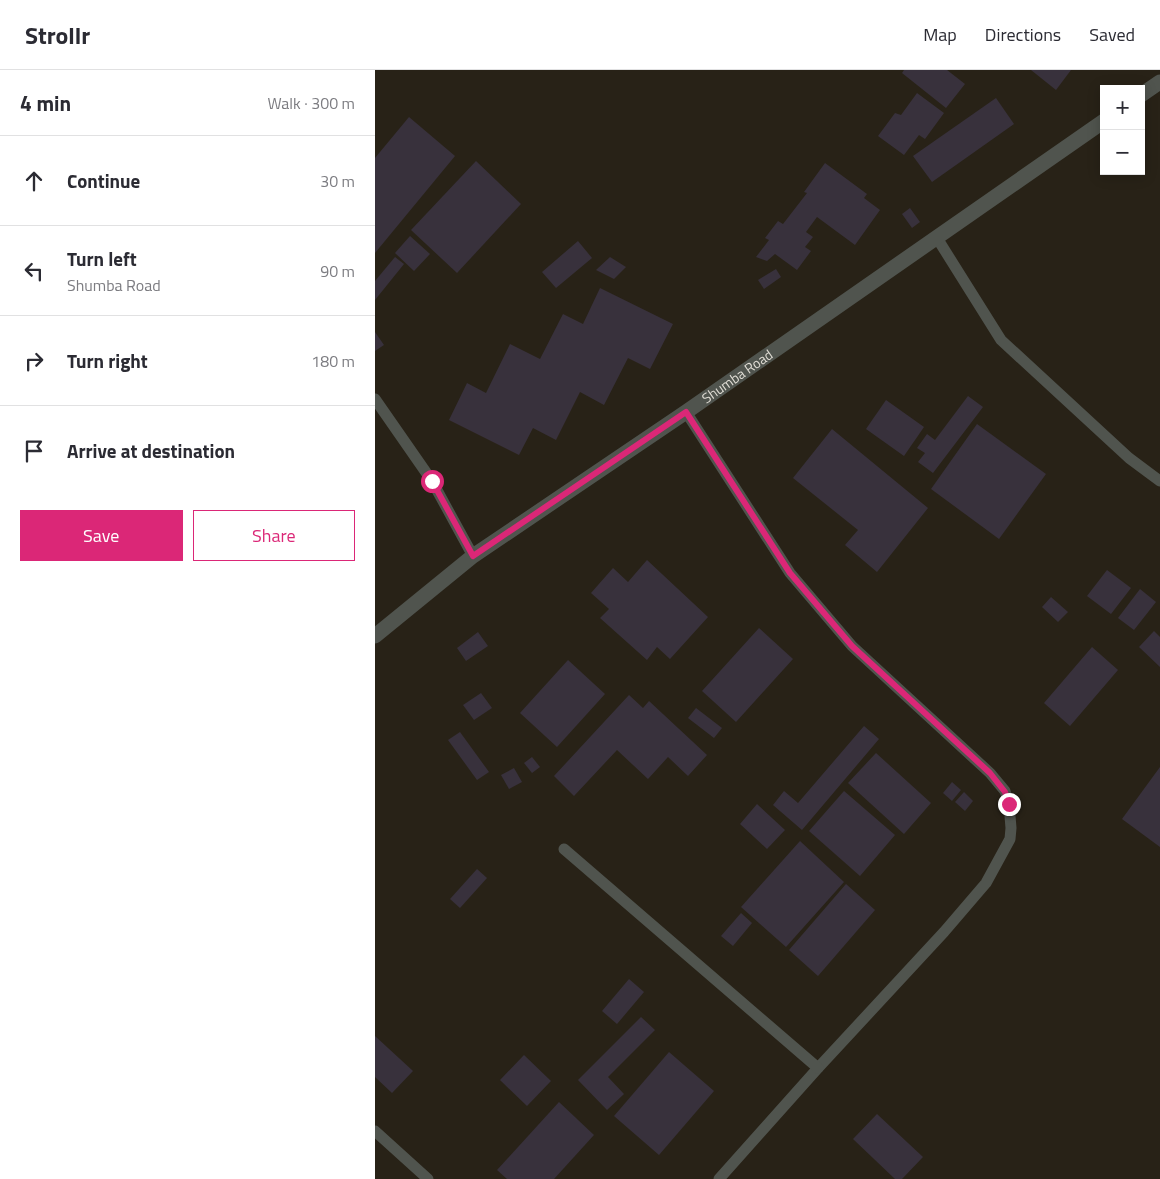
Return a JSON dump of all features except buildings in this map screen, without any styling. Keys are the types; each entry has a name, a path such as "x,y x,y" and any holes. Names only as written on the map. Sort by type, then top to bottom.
{"street":[{"path":"1145,92 1160,82"},
{"name":"Shumba Road","path":"375,636 473,556 686,412 1100,124"}],"lane":[{"path":"937,238 1001,340 1129,458 1160,481"},
{"path":"375,399 432,481 473,556"},
{"path":"686,412 790,573 852,646 990,773 1005,792 1009,804 1011,823 1010,839 986,882 944,932 719,1179"},
{"path":"564,849 819,1068"},
{"path":"375,1131 428,1179"}],"route":[{"path":"432,481 473,556 686,412 790,573 852,646 990,773 1005,792 1009,804"}]}
